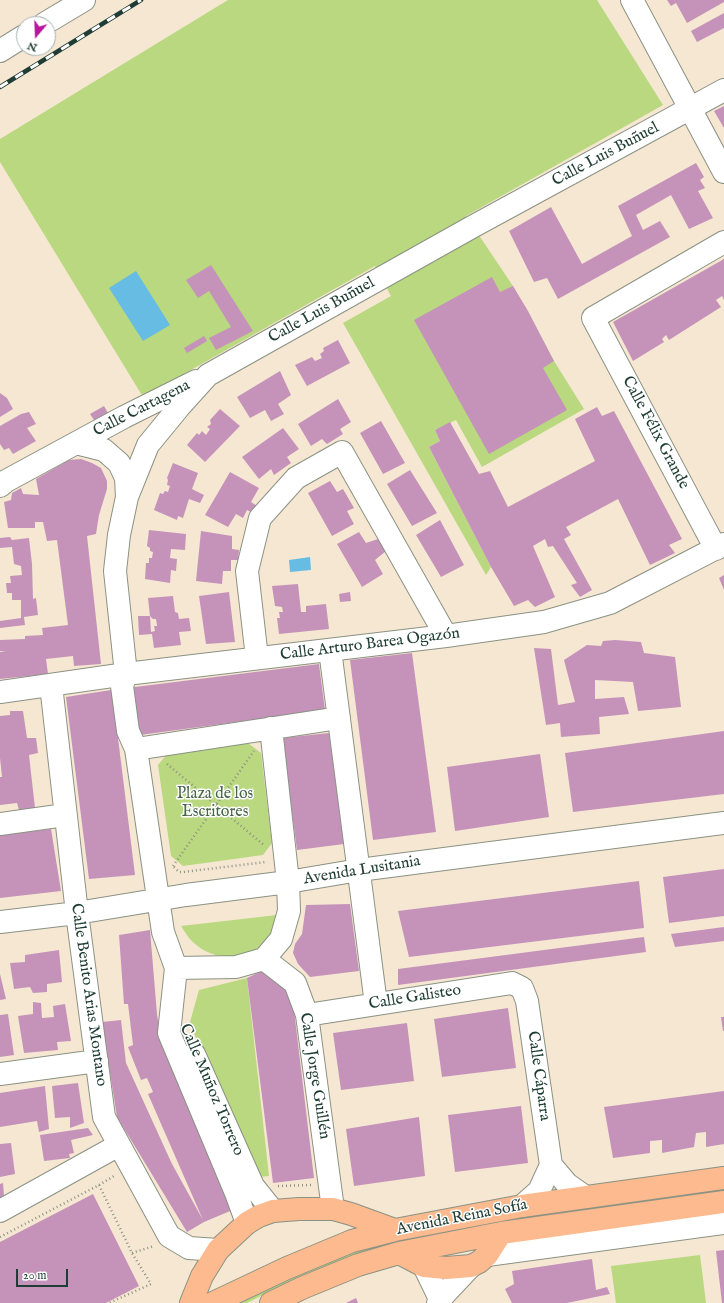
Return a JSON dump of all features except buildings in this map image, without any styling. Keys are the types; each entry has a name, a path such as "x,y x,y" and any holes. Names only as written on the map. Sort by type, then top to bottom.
{"highway":[{"name":"Avenida Reina Sofía","path":"213,1303 287,1268 352,1241 395,1230 584,1196 724,1178"},
{"name":"Avenida Reina Sofía","path":"271,1303 302,1288 358,1265 399,1253 501,1233 724,1202"},
{"path":"191,1303 202,1276 218,1250 247,1223 259,1216 273,1211 333,1209 395,1230"},
{"path":"399,1253 424,1266 446,1268 479,1260 501,1233"}],"street":[{"path":"56,17 84,0"},
{"path":"632,0 724,172"},
{"path":"0,51 16,41"},
{"name":"Calle Luis Buñuel","path":"126,674 115,571 119,535 127,497 148,445 208,375 472,227 690,110 724,90"},
{"name":"Calle Félix Grande","path":"720,546 594,318 724,242"},
{"name":"Calle Cartagena","path":"2,479 76,443 208,375"},
{"name":"Calle Cartagena","path":"76,443 104,450 119,463 126,478 127,497"},
{"path":"257,658 247,571 260,518 296,478 342,452 446,636"},
{"name":"Calle Arturo Barea Ogazón","path":"0,692 126,674 446,636 544,622 610,603 720,546"},
{"path":"330,650 376,1004"},
{"path":"126,674 135,681 142,728 136,749 163,932 176,968 236,966 264,959 281,939 289,910 288,882 281,857 271,728"},
{"name":"Calle Benito Arias Montano","path":"50,685 77,913 104,1117 169,1236 189,1248 218,1250"},
{"path":"136,749 339,718"},
{"path":"0,824 65,815"},
{"name":"Avenida Lusitania","path":"0,922 77,913 158,899 288,882 359,870 724,823"},
{"name":"Calle Jorge Guillén","path":"264,959 294,983 307,1015 333,1209"},
{"name":"Calle Muñoz Torrero","path":"176,968 180,1023 253,1186 273,1211"},
{"name":"Calle Muñoz Torrero","path":"176,968 169,1033 236,1192 247,1223"},
{"name":"Calle Galisteo","path":"307,1015 512,983 522,988"},
{"name":"Calle Cáparra","path":"522,988 527,1001 551,1165"},
{"path":"0,1074 97,1061"},
{"path":"0,1211 119,1145"},
{"path":"522,1206 539,1191 551,1165 567,1184 584,1196"},
{"path":"424,1266 439,1301 479,1260 724,1223"}],"path":[{"path":"173,866 255,748"},
{"path":"162,760 281,857 273,861 183,872 179,872 169,862"},
{"path":"0,1237 116,1175"},
{"path":"98,1185 132,1253 151,1284 109,1303"},
{"path":"253,1186 330,1185"}],"green space":[{"path":"228,0 597,0 663,105 466,216 513,286 554,361 584,409 482,467 456,420 435,430 440,441 429,447 491,567 486,575 343,323 391,296 375,266 143,397 0,162 0,139"},
{"name":"Plaza de los Escritores","path":"248,743 261,753 272,843 263,855 183,866 171,856 158,765 167,754"},
{"path":"277,915 272,931 264,943 249,954 232,957 218,956 206,951 192,941 181,926"},
{"path":"247,978 269,1176 249,1178 190,1022 199,990"},
{"path":"724,1188 724,1192 299,1277 247,1303 236,1303 297,1273 354,1251 451,1227"},
{"path":"700,1255 706,1303 616,1303 611,1266"}],"water":[{"path":"136,271 170,325 143,341 109,288"},
{"path":"310,557 311,570 290,572 289,560"}],"railway":[{"path":"0,87 141,0"}]}
